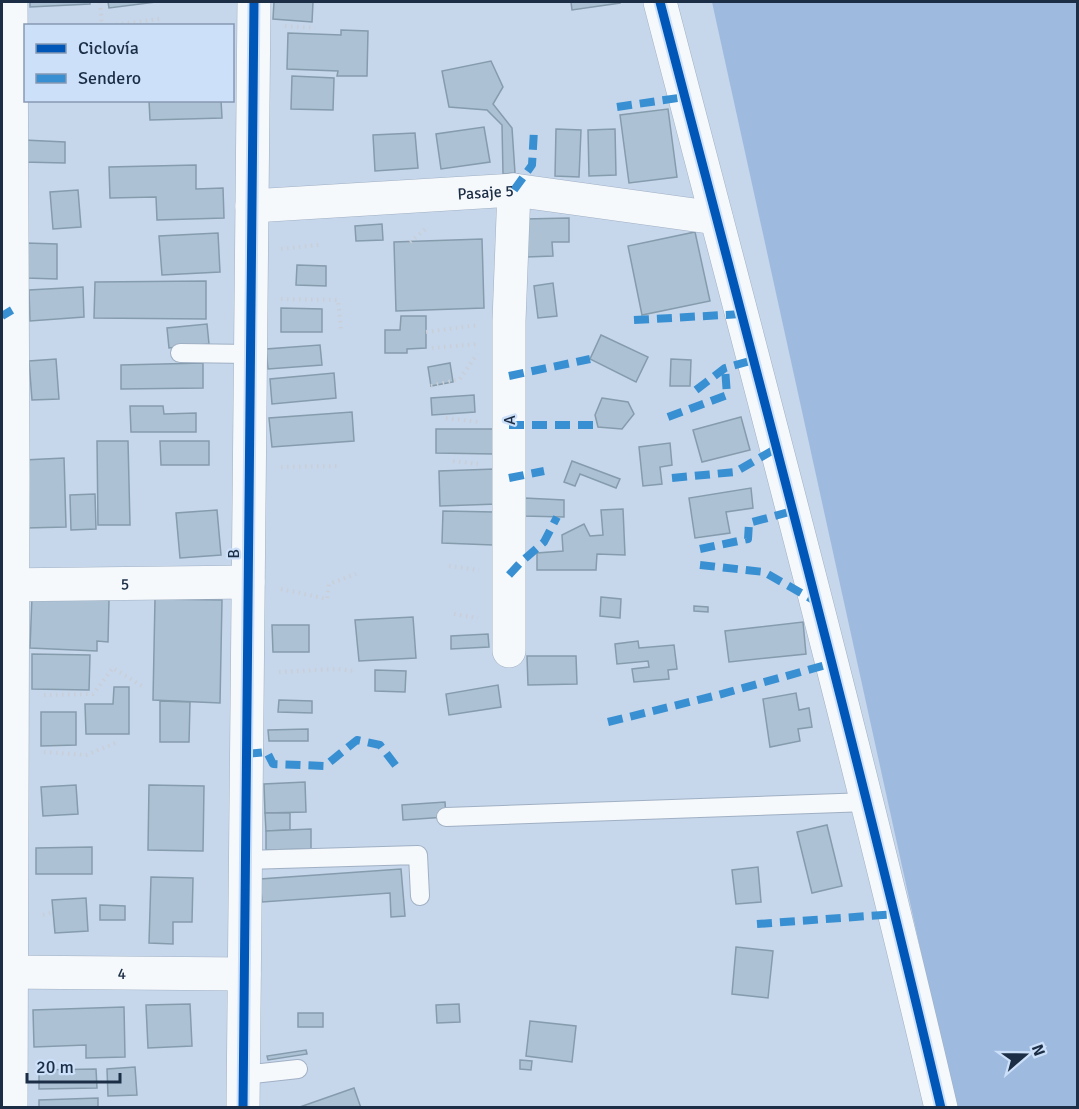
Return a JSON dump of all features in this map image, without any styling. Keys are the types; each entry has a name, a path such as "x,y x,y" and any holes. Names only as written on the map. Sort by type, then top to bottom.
{"street":[{"path":"11,2 7,585 13,696 13,751 6,972 11,1107"},
{"name":"B","path":"243,1107 254,2"},
{"path":"660,2 868,802 941,1107"},
{"name":"Pasaje 5","path":"252,206 514,190 716,218"},
{"name":"A","path":"509,651 509,321 514,190"},
{"name":"5","path":"7,585 248,582"},
{"name":"4","path":"6,972 244,975"}],"lane":[{"path":"180,353 250,354"},
{"path":"446,817 868,802"},
{"path":"246,860 418,855 420,896"},
{"path":"244,1075 298,1069"}],"path":[{"path":"100,2 103,24"},
{"path":"119,24 159,19"},
{"path":"250,318 279,298 338,300 341,329"},
{"path":"426,332 509,321"},
{"path":"432,348 485,344"},
{"path":"249,468 338,466"},
{"path":"248,582 327,599 328,584 356,574"},
{"path":"13,696 93,694 113,668 142,687"},
{"path":"247,674 338,669 356,671"},
{"path":"13,751 86,755 118,742"}],"shaded area":[{"path":"712,2 1077,2 1077,1107 955,1107"}],"building":[{"path":"30,2 90,2 90,4 30,7"},
{"path":"108,2 156,2 109,8"},
{"path":"274,2 313,2 312,22 273,19"},
{"path":"571,2 620,2 620,3 572,10"},
{"path":"341,30 368,31 367,76 337,76 338,71 287,69 288,33 341,35"},
{"path":"491,61 503,87 493,104 512,128 515,173 503,174 502,125 487,110 449,107 442,71"},
{"path":"292,76 334,78 333,110 291,109"},
{"path":"149,102 221,102 222,118 150,120"},
{"path":"668,109 677,177 629,183 620,115"},
{"path":"484,127 490,162 441,169 436,134"},
{"path":"556,129 581,130 579,177 555,176"},
{"path":"615,129 616,175 589,176 588,130"},
{"path":"415,133 418,168 375,171 373,135"},
{"path":"24,140 65,142 65,163 23,162"},
{"path":"196,165 196,189 223,188 224,218 157,220 156,197 110,198 109,167"},
{"path":"78,190 81,227 53,229 50,192"},
{"path":"569,218 569,242 552,242 553,256 526,257 525,219"},
{"path":"382,224 383,240 356,241 355,226"},
{"path":"695,232 710,301 642,315 628,246"},
{"path":"218,233 220,272 162,275 159,236"},
{"path":"482,239 484,308 396,311 394,242"},
{"path":"26,243 57,244 57,279 26,278"},
{"path":"297,265 326,266 326,286 296,285"},
{"path":"206,281 206,319 94,318 95,282"},
{"path":"553,283 557,316 538,318 534,286"},
{"path":"83,287 84,317 30,321 29,290"},
{"path":"281,308 322,309 322,332 281,332"},
{"path":"401,316 426,316 426,348 407,349 407,353 385,353 385,330 400,330"},
{"path":"207,324 209,344 169,348 167,328"},
{"path":"601,335 648,357 636,382 590,359"},
{"path":"320,345 322,365 268,369 266,349"},
{"path":"56,359 59,399 32,400 29,361"},
{"path":"671,359 691,360 690,386 670,386"},
{"path":"203,363 203,388 121,389 121,365"},
{"path":"450,363 453,382 431,386 428,367"},
{"path":"334,373 336,398 272,404 270,379"},
{"path":"474,395 475,412 432,415 431,398"},
{"path":"602,398 628,402 634,414 622,429 598,427 595,415"},
{"path":"130,406 163,406 164,414 196,413 196,432 131,432"},
{"path":"352,412 354,441 272,447 269,418"},
{"path":"741,417 750,450 702,462 693,430"},
{"path":"436,429 494,429 494,454 436,453"},
{"path":"97,441 128,441 130,525 98,525"},
{"path":"160,441 209,441 209,465 161,465"},
{"path":"670,443 672,465 660,467 662,484 643,486 639,447"},
{"path":"64,458 66,527 26,528 24,460"},
{"path":"572,461 620,479 616,488 580,474 575,486 564,482"},
{"path":"495,469 497,504 440,506 439,471"},
{"path":"751,488 753,508 726,512 730,533 695,538 689,498"},
{"path":"95,494 96,529 71,530 70,495"},
{"path":"524,498 564,500 564,517 524,516"},
{"path":"623,509 625,555 597,554 596,570 537,570 537,553 563,551 562,535 584,524 590,536 603,535 601,510"},
{"path":"217,510 221,555 180,558 176,513"},
{"path":"443,511 494,512 493,545 442,543"},
{"path":"32,597 109,600 108,642 97,641 97,651 30,648"},
{"path":"601,597 621,599 620,618 600,616"},
{"path":"155,599 222,600 220,703 153,700"},
{"path":"694,606 708,607 708,612 694,611"},
{"path":"413,617 416,658 359,661 355,620"},
{"path":"803,622 806,654 729,662 725,631"},
{"path":"272,625 309,625 309,652 273,652"},
{"path":"488,634 489,647 451,649 451,636"},
{"path":"638,641 639,648 674,645 677,669 668,670 669,679 634,682 632,669 649,667 648,661 617,664 615,644"},
{"path":"32,654 90,655 89,690 32,689"},
{"path":"527,656 576,656 577,684 528,685"},
{"path":"375,670 406,671 405,692 375,691"},
{"path":"498,685 501,707 449,715 446,694"},
{"path":"114,687 129,687 129,734 86,734 85,704 113,704"},
{"path":"796,693 799,710 809,708 812,727 798,729 800,741 770,747 763,699"},
{"path":"279,700 312,701 312,713 278,712"},
{"path":"160,701 190,702 189,742 160,742"},
{"path":"41,712 76,712 76,745 41,746"},
{"path":"308,729 308,741 269,741 268,730"},
{"path":"305,782 306,812 265,813 264,784"},
{"path":"76,785 78,814 43,816 41,787"},
{"path":"149,785 204,786 203,851 148,850"},
{"path":"445,802 446,817 403,820 402,805"},
{"path":"265,813 290,813 290,830 266,831"},
{"path":"827,825 842,886 812,893 797,832"},
{"path":"311,829 311,849 266,850 266,831"},
{"path":"92,847 92,874 36,874 36,848"},
{"path":"758,867 761,902 736,904 732,870"},
{"path":"401,869 405,916 391,917 390,893 262,902 260,879"},
{"path":"151,877 193,878 192,922 173,922 173,944 149,943"},
{"path":"86,898 88,931 55,933 52,900"},
{"path":"100,905 125,906 125,920 100,920"},
{"path":"736,947 773,951 768,998 732,994"},
{"path":"190,1004 192,1046 148,1048 146,1005"},
{"path":"459,1004 460,1022 437,1023 436,1005"},
{"path":"124,1007 125,1057 86,1058 86,1045 34,1047 33,1010"},
{"path":"298,1013 323,1013 323,1027 298,1027"},
{"path":"530,1021 576,1026 572,1062 526,1056"},
{"path":"306,1050 307,1054 268,1060 267,1056"},
{"path":"520,1060 532,1061 531,1070 520,1069"},
{"path":"135,1067 137,1095 108,1096 107,1069"},
{"path":"96,1069 97,1088 39,1089 39,1070"},
{"path":"354,1088 361,1108 297,1108"},
{"path":"98,1098 98,1108 39,1108 39,1100"}],"marked path":[{"path":"617,107 685,97"},
{"path":"514,190 532,165 534,130"},
{"path":"2,316 12,310"},
{"path":"634,320 742,314"},
{"path":"509,376 590,359"},
{"path":"696,390 725,368 754,360"},
{"path":"668,417 727,395 725,368"},
{"path":"509,425 598,425"},
{"path":"672,478 735,472 777,448"},
{"path":"509,478 544,471"},
{"path":"700,549 748,539 749,523 793,511"},
{"path":"509,575 544,542 557,517"},
{"path":"700,565 764,572 817,602"},
{"path":"608,722 833,663"},
{"path":"247,754 267,752 273,764 325,766 357,740 380,745 396,766"},
{"path":"757,924 896,914"}],"cycle path":[{"path":"243,1108 254,2"},
{"path":"660,2 839,692 941,1108"}]}
